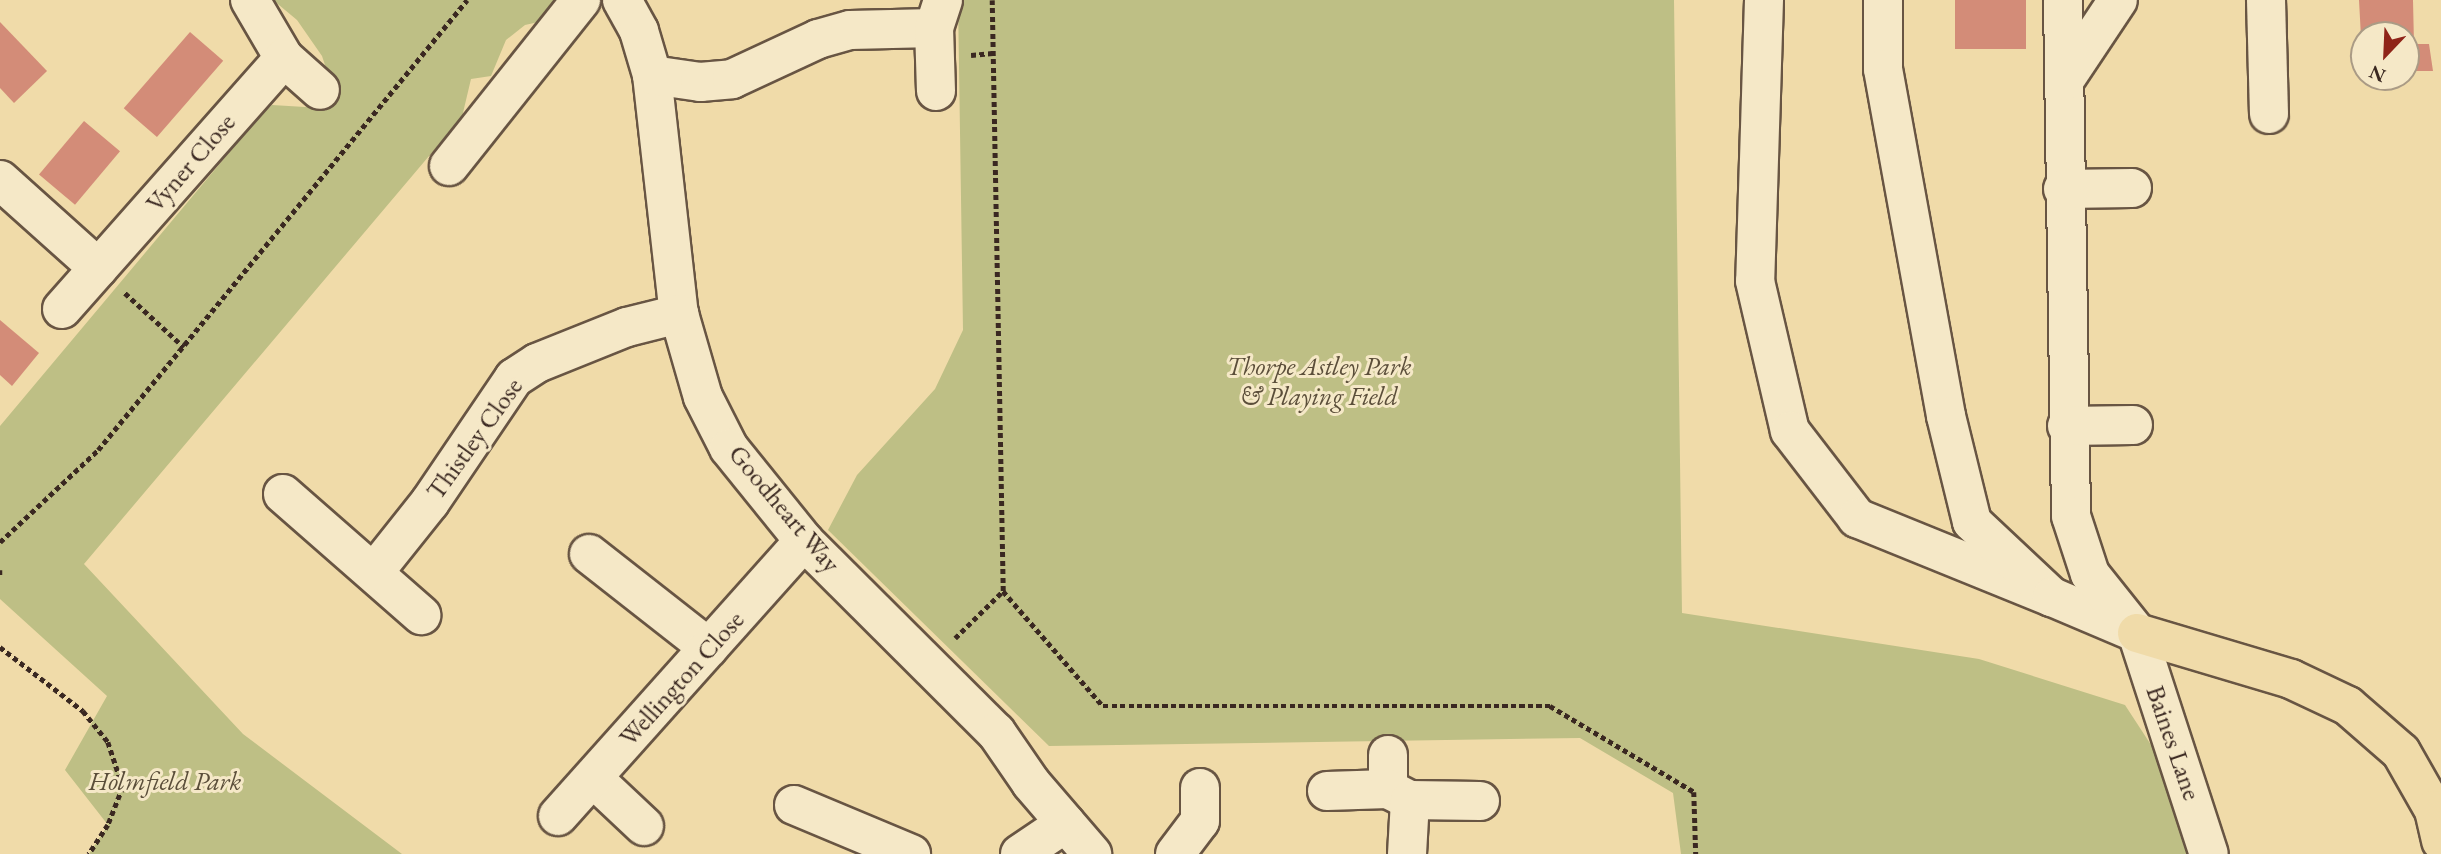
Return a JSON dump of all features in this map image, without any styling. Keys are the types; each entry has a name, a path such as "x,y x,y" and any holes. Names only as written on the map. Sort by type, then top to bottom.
{"highway":[{"path":"2137,633 2291,679 2348,706 2401,752 2434,810 2441,841"}],"street":[{"path":"449,166 581,0"},
{"name":"Goodheart Way","path":"622,0 639,31 652,75 679,314 703,397 729,448 804,541 996,732 1092,854"},
{"path":"1764,0 1755,281 1790,431 1857,517 2137,633"},
{"path":"1883,0 1883,69 1945,416 1972,522 2052,597"},
{"path":"2063,0 2063,189 2071,516 2090,574 2137,633"},
{"path":"2064,81 2118,0"},
{"path":"2266,0 2269,114"},
{"path":"256,13 284,58 320,90"},
{"path":"652,75 700,82 732,79 818,39 850,30 939,14 936,91"},
{"name":"Vyner Close","path":"62,309 284,58"},
{"path":"2063,189 2132,188"},
{"path":"5,195 98,268"},
{"name":"Thistley Close","path":"374,571 430,502 514,378 537,363 627,327 679,314"},
{"path":"2067,426 2133,425"},
{"path":"283,494 421,615"},
{"name":"Wellington Close","path":"558,816 804,541"},
{"path":"589,554 709,648"},
{"name":"Baines Lane","path":"2137,633 2209,854"},
{"path":"593,778 644,826"},
{"path":"1395,781 1408,854"},
{"path":"1326,791 1395,781 1480,801"},
{"path":"1175,854 1200,821 1200,788"},
{"path":"794,805 911,854"},
{"path":"1020,854 1066,823"}],"path":[{"path":"0,542 98,450 467,0"},
{"path":"992,0 1003,591 1103,706 1550,706 1694,792 1696,854"},
{"path":"98,268 184,346"},
{"path":"0,570 0,577"},
{"path":"929,663 1003,591"},
{"path":"0,647 83,711 108,742 123,788 108,825 89,854"}],"green space":[{"name":"Holmfield Park","path":"273,0 558,0 543,21 525,25 506,40 491,76 471,79 462,117 84,564 243,734 402,854 89,854 108,825 65,770 107,696 0,599 0,426 259,117 272,105 305,107 322,102 328,74 322,56 297,20"},
{"name":"Thorpe Astley Park & Playing Field","path":"958,0 1674,0 1682,613 1979,659 2125,705 2198,817 2209,854 1681,854 1673,793 1580,738 1049,746 828,530 857,475 935,389 963,330"}],"building":[{"path":"1955,0 2026,0 2026,49 1955,49"},
{"path":"2359,0 2413,0 2413,21 2360,21"},
{"path":"0,22 47,71 14,103 0,88"},
{"path":"190,32 223,61 157,137 124,108"},
{"path":"2420,44 2429,44 2433,71 2420,71"},
{"path":"84,121 120,151 75,205 39,175"},
{"path":"0,320 39,353 12,386 0,375"}]}
